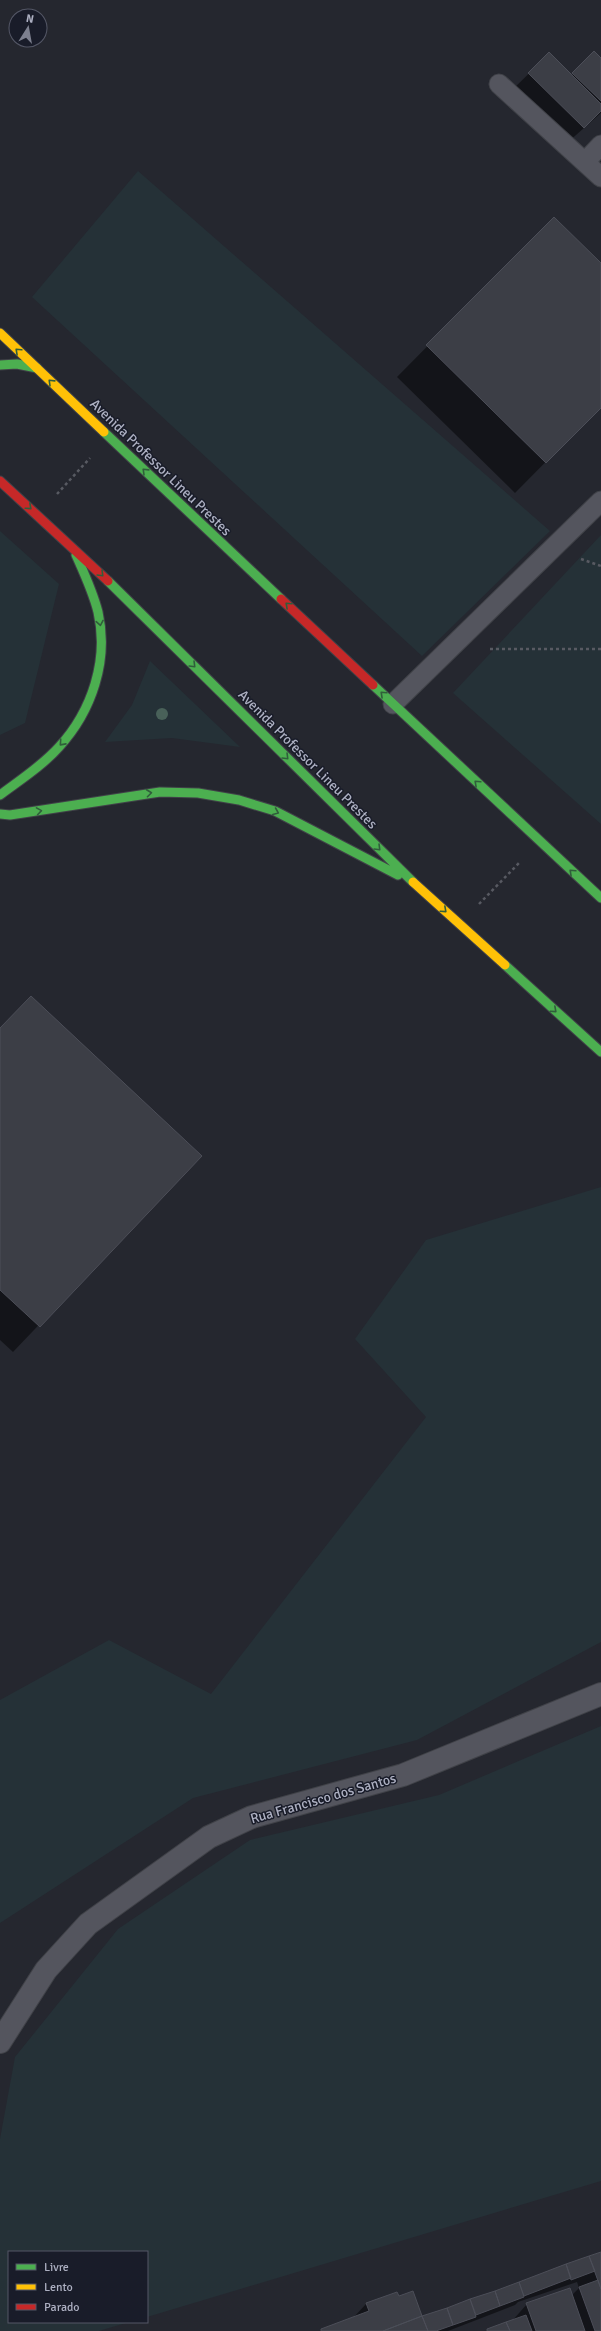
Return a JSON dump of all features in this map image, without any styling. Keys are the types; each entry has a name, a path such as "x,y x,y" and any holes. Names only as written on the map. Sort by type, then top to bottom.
{"main road":[{"name":"Avenida Professor Lineu Prestes","path":"0,333 601,898"},
{"path":"0,365 17,364 37,368"},
{"name":"Avenida Professor Lineu Prestes","path":"0,481 73,547 415,884 601,1052"},
{"path":"0,795 47,759 68,737 87,706 99,674 102,644 98,612 73,547"},
{"path":"0,814 10,815 160,792 198,794 239,800 275,811 415,884"}],"street":[{"name":"Rua Francisco dos Santos","path":"0,2042 46,1970 88,1924 209,1837 252,1817 403,1775 601,1694"}],"lane":[{"path":"499,84 601,177"},
{"path":"585,162 601,145"},
{"path":"393,704 601,501"}],"path":[{"path":"37,515 110,438"},
{"path":"451,649 601,649"},
{"path":"459,924 540,842"}],"shaded area":[{"path":"138,171 550,531 422,656 32,297"},
{"path":"0,531 59,584 25,723 0,735"},
{"path":"601,535 601,824 453,693"},
{"path":"150,661 240,747 172,738 105,742 132,705"},
{"path":"601,1187 601,1642 417,1740 193,1798 0,1923 0,1700 109,1640 211,1694 426,1417 355,1339 426,1240"},
{"path":"601,1726 601,2181 148,2317 148,2251 8,2251 8,2323 126,2323 99,2331 0,2331 0,2139 15,2057 118,1929 250,1840 439,1795"}],"building":[{"path":"594,51 601,58 601,101 572,73"},
{"path":"549,52 601,104 601,111 584,128 528,73"},
{"path":"554,217 601,263 601,408 546,463 426,345"},
{"path":"31,996 202,1156 40,1327 0,1290 0,1028"},
{"path":"601,2252 601,2289 589,2256"},
{"path":"589,2256 595,2271 571,2280 566,2264"},
{"path":"566,2264 571,2278 524,2296 519,2282"},
{"path":"598,2280 601,2289 601,2331 595,2331 579,2287"},
{"path":"519,2282 524,2297 500,2306 495,2291"},
{"path":"570,2288 585,2331 536,2331 526,2303"},
{"path":"413,2291 422,2316 383,2331 321,2331 321,2329 369,2311 366,2303 397,2292 399,2296"},
{"path":"495,2291 500,2306 476,2315 470,2299"},
{"path":"470,2299 476,2317 453,2325 447,2308"},
{"path":"447,2308 453,2325 436,2331 428,2331 422,2316"},
{"path":"526,2315 532,2331 510,2331 506,2322"},
{"path":"422,2316 428,2331 383,2331"},
{"path":"506,2322 510,2331 487,2331 487,2329"}],"traffic: fast":[{"path":"0,365 17,364 37,368"},
{"path":"104,432 281,599"},
{"path":"0,795 38,767 71,733 89,701 95,684 99,666 101,630 94,597 76,555"},
{"path":"108,581 413,882"},
{"path":"373,685 601,898"},
{"path":"0,814 10,815 160,792 198,793 239,800 275,811 398,875"},
{"path":"505,965 601,1052"}],"traffic: slow":[{"path":"0,333 104,432"},
{"path":"413,882 505,965"}],"traffic: jam":[{"path":"0,481 108,581"},
{"path":"281,599 373,685"}]}
